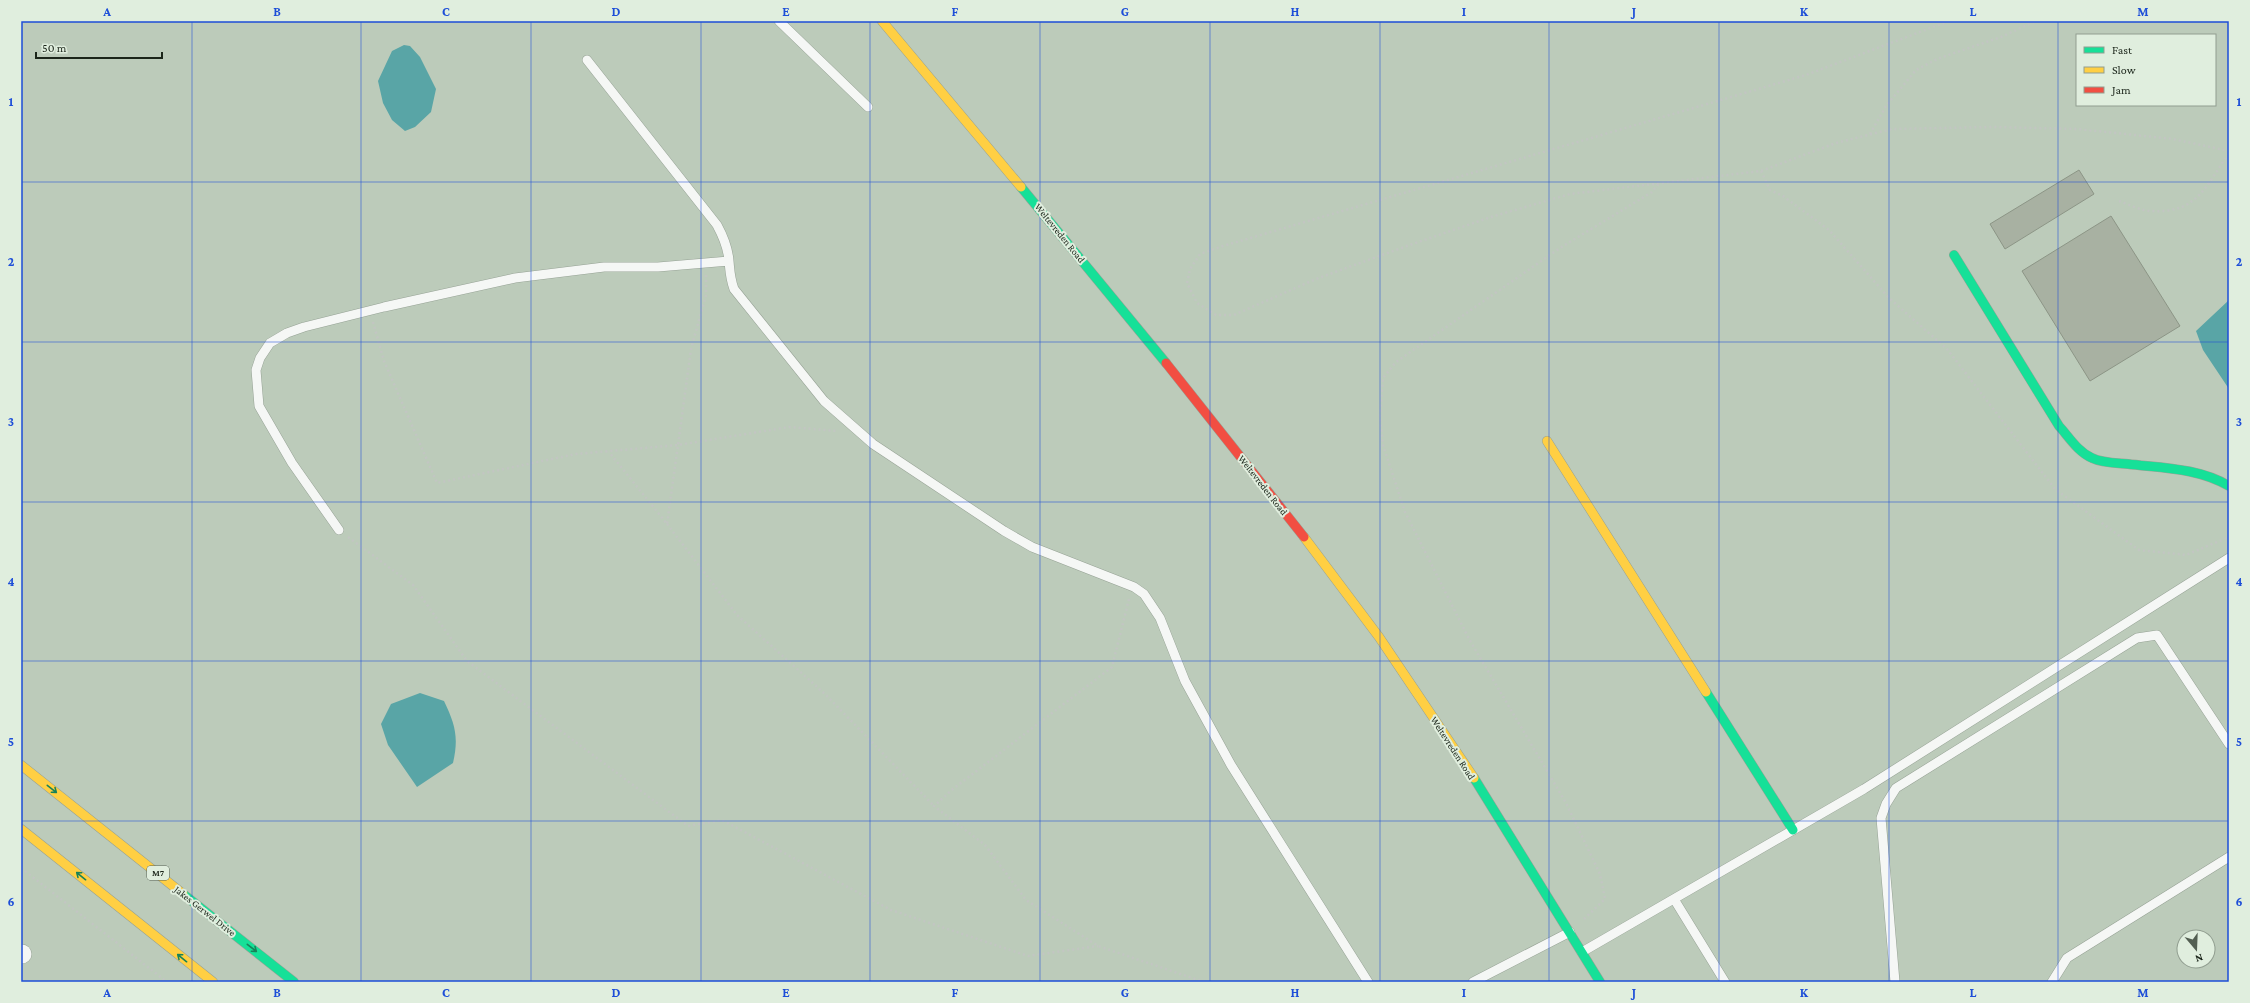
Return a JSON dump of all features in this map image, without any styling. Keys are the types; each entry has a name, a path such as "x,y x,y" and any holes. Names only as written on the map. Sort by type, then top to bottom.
{"main road":[{"name":"Weltevreden Road","path":"882,21 1158,352 1308,543 1397,663 1570,932 1600,982"},
{"path":"1954,255 2058,426 2078,448 2098,460 2191,471 2219,480 2229,486"},
{"path":"1547,441 1793,830"},
{"name":"Jakes Gerwel Drive","path":"21,764 294,982"},
{"path":"21,829 212,982"}],"lane":[{"path":"779,21 868,107"},
{"path":"587,60 716,225 724,239 729,261 729,276 734,289 824,401 859,432 1004,531 1032,547 1134,587 1144,594 1160,618 1185,681 1231,765 1368,982"},
{"path":"339,530 292,463 269,426 259,406 256,370 260,358 270,343 287,333 370,310 515,278 604,267 658,267 729,261"},
{"path":"1582,952 1864,789 2229,558"},
{"path":"1895,982 1881,818 1886,804 1896,788 2137,638 2156,635 2229,744"},
{"path":"2052,982 2067,958 2229,857"},
{"path":"1674,899 1725,982"},
{"path":"1473,982 1570,932"}],"path":[{"path":"1949,21 1806,75 1223,246 1200,254 1190,269 1187,283 1197,303 1216,315 1234,315 1316,279 1491,217 1570,194 1761,171 1836,143 1892,129 1993,127 2078,129 2172,139 2229,152 2196,200 2180,209 2150,211 2119,200"},
{"path":"1870,135 1886,106 1916,70 1937,59 2001,36 2036,21"},
{"path":"1761,171 1770,190 1783,196 1829,230 1889,298 1947,349 2055,489 2139,550 2186,555 2229,537"},
{"path":"1570,932 1605,899 1600,874 1566,803 1469,638 1405,512 1383,446 1380,418 1381,390 1383,378 1396,362 1560,248 1652,192 1660,182"},
{"path":"667,524 691,349 706,295 706,264"},
{"path":"370,310 384,361 437,483 576,454 678,445 789,427 859,432"},
{"path":"610,452 737,616 825,694 934,806 985,845 1026,900 1098,946 1204,982"},
{"path":"339,530 413,586 467,661 688,826 722,820 891,910 1028,956 1098,946"},
{"path":"934,806 953,789 1112,667 1129,596 1134,587"},
{"path":"21,868 167,982"}],"water":[{"path":"404,45 410,46 420,57 436,89 431,112 415,127 405,131 392,120 383,103 378,81 392,51"},
{"path":"2229,300 2229,389 2203,350 2196,331"},
{"path":"420,693 444,701 455,731 456,746 453,763 417,787 388,745 381,724 391,704"}],"building":[{"path":"2079,170 2094,194 2005,249 1990,224"},
{"path":"2111,216 2180,326 2090,381 2022,271"}],"traffic: fast":[{"path":"1021,187 1166,363"},
{"path":"1954,255 2059,426 2082,452 2096,460 2105,462 2193,472 2217,480 2229,486"},
{"path":"1706,692 1793,830"},
{"path":"1474,778 1600,982"},
{"path":"183,894 294,982"}],"traffic: slow":[{"path":"882,21 1021,187"},
{"path":"1547,441 1706,692"},
{"path":"1304,537 1379,637 1474,778"},
{"path":"21,765 183,894"},
{"path":"21,829 213,982"}],"traffic: jam":[{"path":"1166,363 1304,537"}]}
